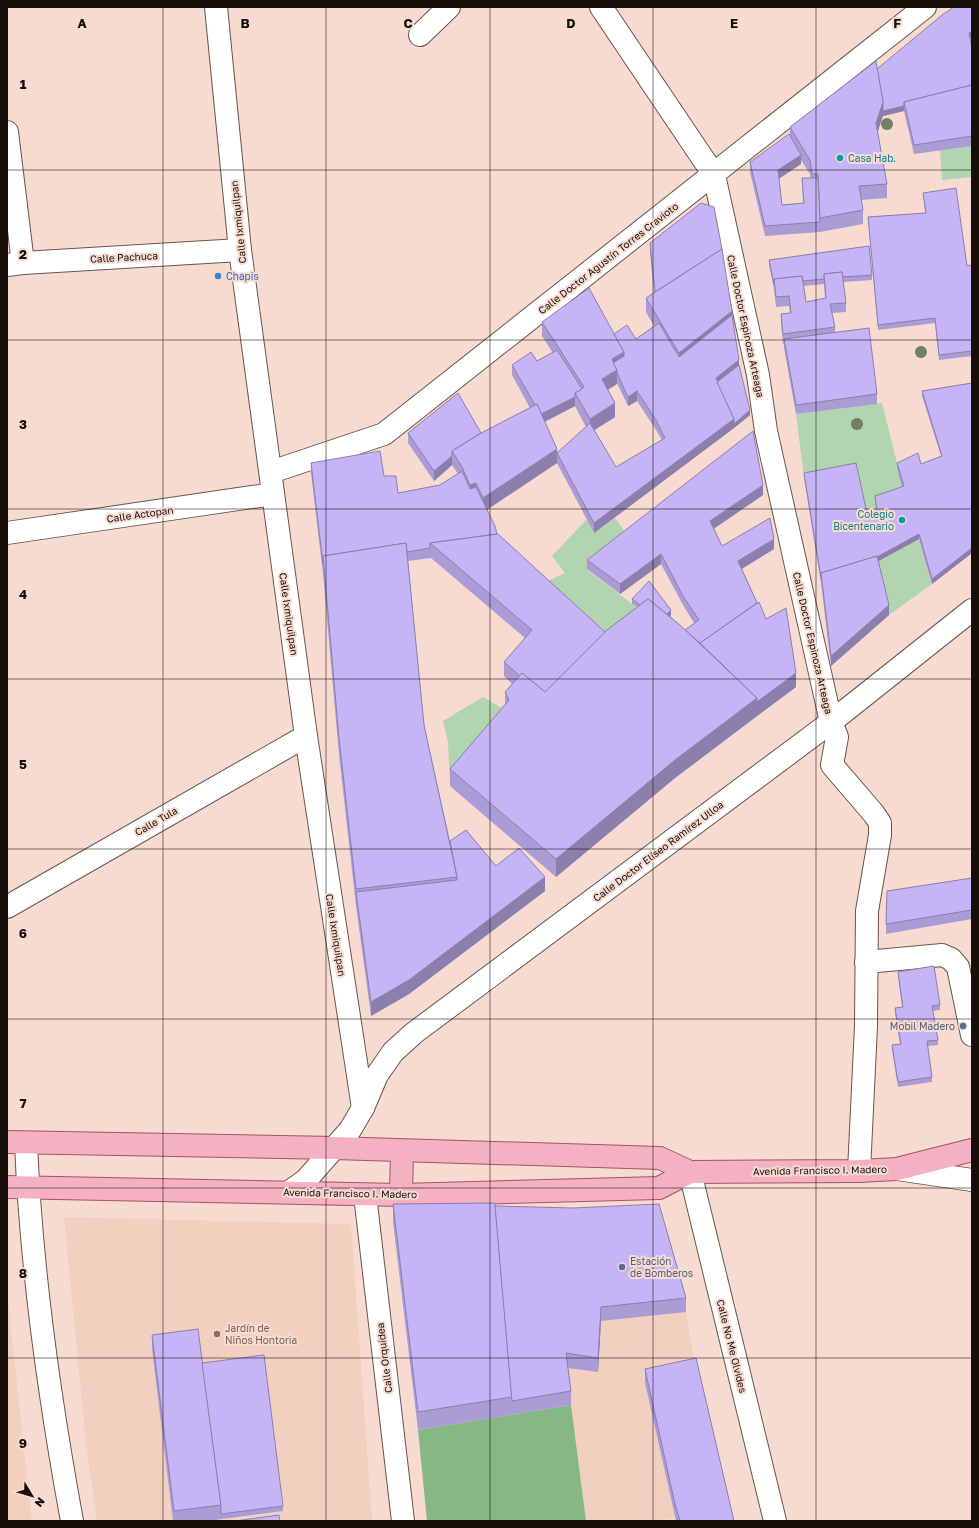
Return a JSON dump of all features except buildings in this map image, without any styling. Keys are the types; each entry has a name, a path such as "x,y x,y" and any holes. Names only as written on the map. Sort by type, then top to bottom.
{"main road":[{"name":"Avenida Francisco I. Madero","path":"16,1143 334,1148 660,1158 690,1172 859,1171 897,1169 972,1150"},
{"path":"401,1195 402,1151"},
{"name":"Avenida Francisco I. Madero","path":"17,1187 401,1195 659,1188 690,1172"}],"street":[{"name":"Calle Ixmiquilpan","path":"216,7 240,250 306,736 362,1108"},
{"path":"420,35 449,7"},
{"name":"Calle Doctor Espinoza Arteaga","path":"601,7 714,175 758,375 766,431 831,722 837,737 832,765 880,823 880,835 867,911 865,1066 859,1171"},
{"name":"Calle Doctor Agustín Torres Cravioto","path":"271,472 384,434 925,7"},
{"path":"7,132 15,264"},
{"name":"Calle Pachuca","path":"15,264 240,250"},
{"path":"747,445 766,431"},
{"name":"Calle Actopan","path":"7,533 273,494"},
{"name":"Calle Doctor Elíseo Ramírez Ulloa","path":"362,1108 377,1075 393,1052 414,1033 831,722 972,610"},
{"name":"Calle Tula","path":"7,907 306,736"},
{"path":"866,962 942,955 951,959 958,967 972,1035"},
{"path":"289,1192 306,1180 350,1130 362,1108"},
{"path":"16,1143 17,1187 35,1276 59,1448 72,1521"},
{"path":"897,1169 972,1180"},
{"name":"Calle No Me Olvides","path":"690,1172 775,1521"},
{"name":"Calle Orquídea","path":"365,1195 403,1521"}],"shaded area":[{"name":"Jardín de Niños Hontoria","path":"64,1217 351,1224 372,1521 97,1521 86,1444"},
{"path":"7,1290 25,1459 32,1521 7,1521"},
{"path":"686,1312 696,1372 645,1383 675,1518 659,1521 586,1521 566,1367 601,1321"}],"green space":[{"path":"972,146 972,177 942,180 940,150"},
{"path":"882,403 904,491 877,516 867,518 804,478 796,414"},
{"path":"615,518 629,537 587,570 648,616 607,647 539,585 565,573 552,556 587,519 594,533"},
{"path":"919,539 932,584 889,615 877,562"},
{"path":"483,697 505,710 509,718 450,786 448,742 443,721"},
{"path":"571,1405 586,1521 427,1521 418,1430"}],"place":[{"name":"Casa Hab.","path":"840,158"},
{"name":"Chapis","path":"218,276"},
{"name":"Colegio Bicentenario","path":"902,520"},
{"name":"Mobil Madero","path":"963,1026"},
{"name":"Estación de Bomberos","path":"622,1267"},
{"name":"Jardín de Niños Hontoria","path":"217,1334"}]}
